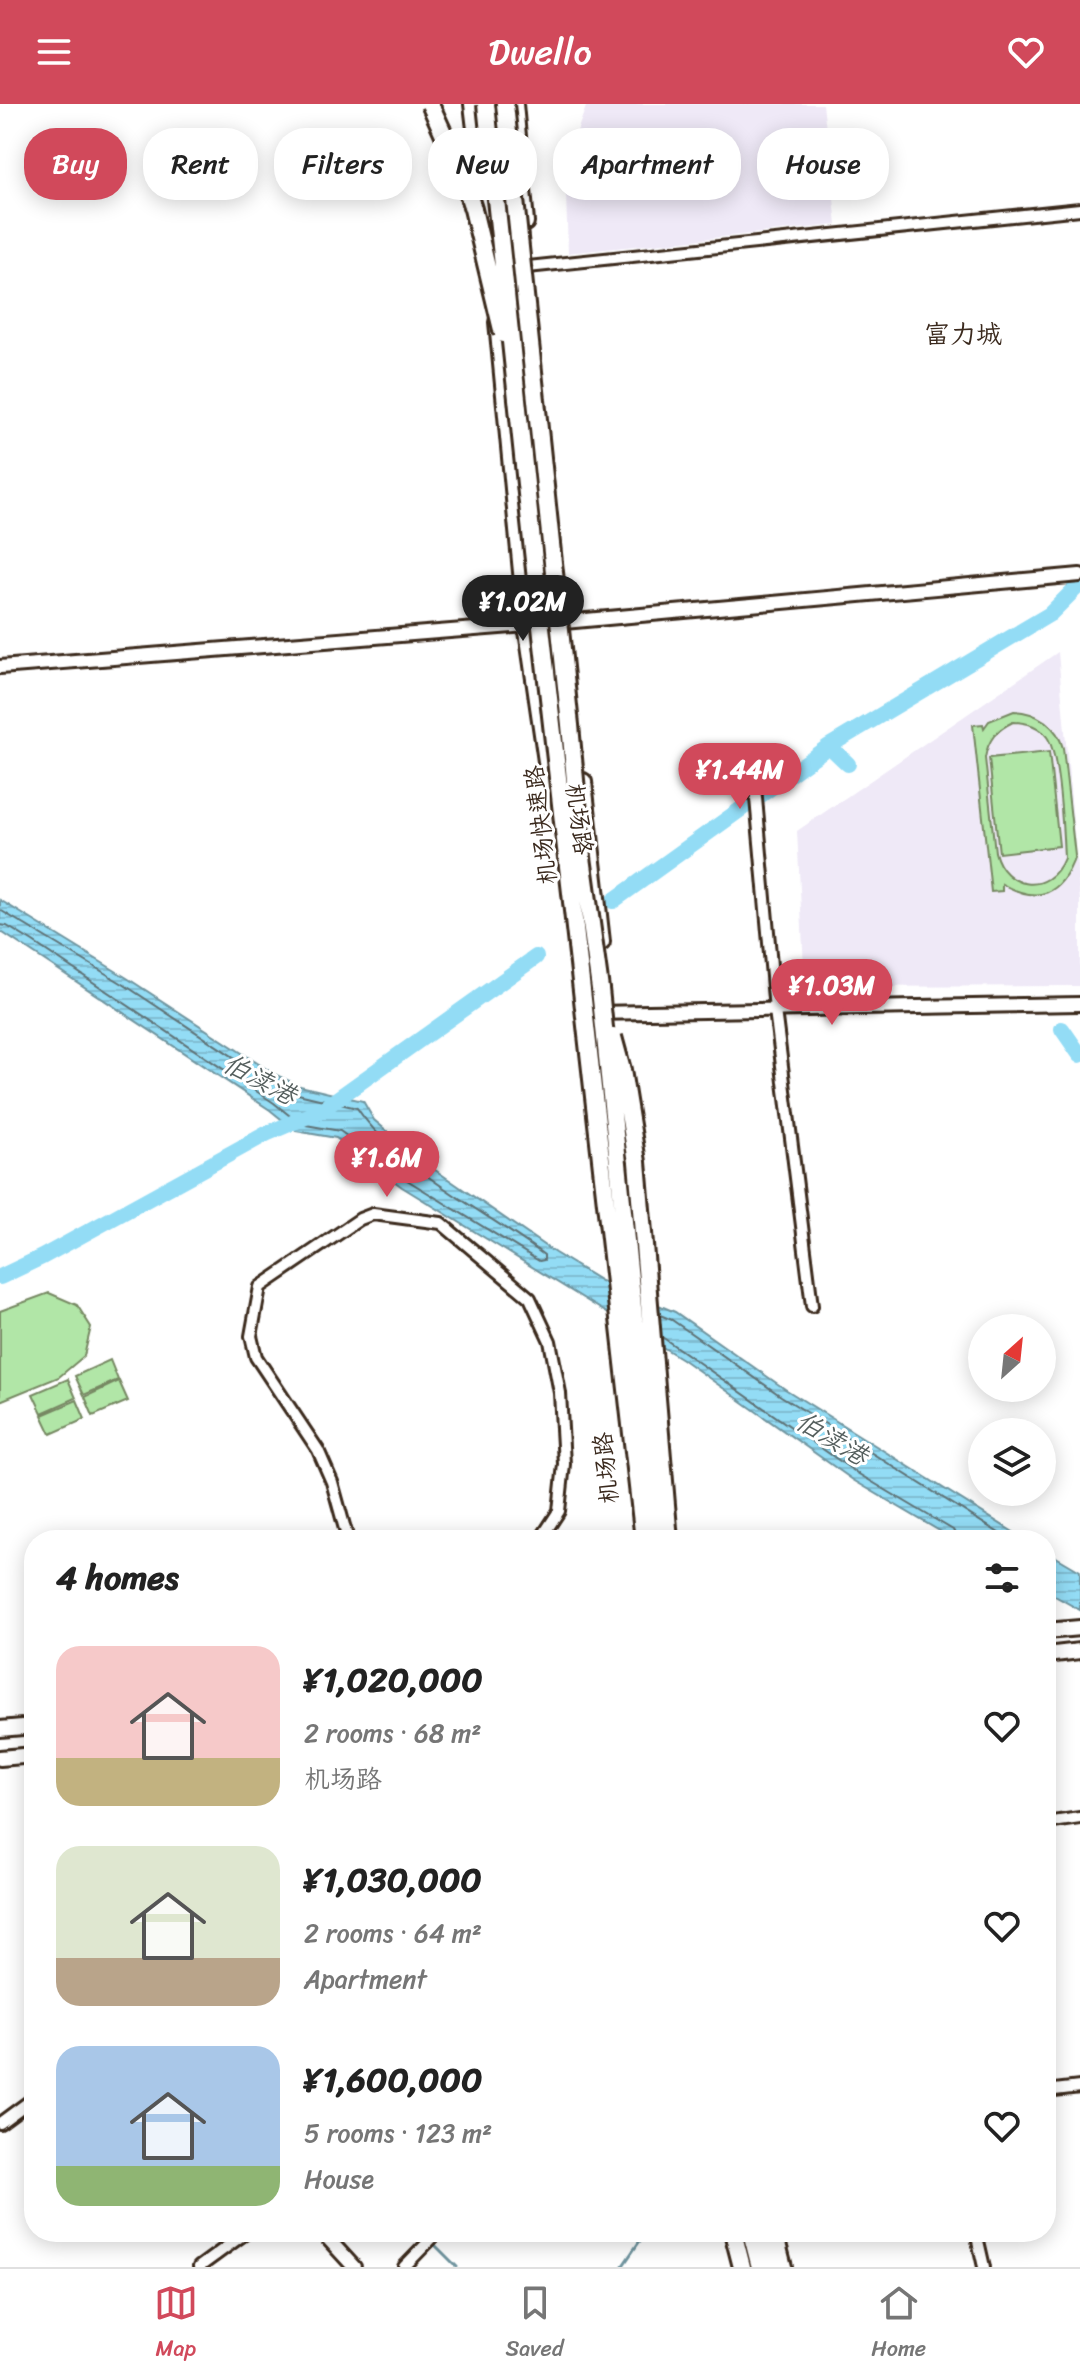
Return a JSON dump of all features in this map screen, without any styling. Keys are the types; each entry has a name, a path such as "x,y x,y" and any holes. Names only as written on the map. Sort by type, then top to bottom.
{"main road":[{"path":"430,104 461,172 473,209 497,314 515,371"},
{"name":"机场路","path":"473,104 493,271 527,624 583,1013 636,1530"},
{"name":"机场快速路","path":"486,104 541,627 643,1530"},
{"name":"机场快速路","path":"505,104 582,857 600,989 656,1530"},
{"name":"机场路","path":"514,104 564,622 609,1013 621,1080 647,1373 665,1530"},
{"path":"600,989 622,1070 637,1162 665,1530"},
{"path":"1056,1630 1080,1628"},
{"path":"1056,1654 1080,1651"},
{"path":"0,1729 24,1727"},
{"path":"0,1758 24,1756"},
{"path":"736,2242 742,2267"},
{"path":"747,2242 753,2267"},
{"path":"754,2242 760,2267"},
{"path":"766,2242 773,2267"},
{"path":"777,2242 783,2267"}],"street":[{"path":"493,271 1080,209"},
{"path":"0,667 564,622 1080,575"},
{"path":"755,787 775,1010 812,1306"},
{"path":"583,1013 1080,1004"},
{"path":"345,1530 332,1482 318,1450 256,1357 251,1336 260,1287 360,1219 373,1214 441,1223 530,1298 550,1341 560,1393 564,1464 559,1511 547,1530"},
{"path":"1056,1822 1080,1818"},
{"path":"1056,2090 1080,2087"},
{"path":"0,2123 24,2105"},
{"path":"199,2267 233,2242"},
{"path":"331,2242 354,2267"},
{"path":"404,2267 428,2242"},
{"path":"978,2242 984,2267"}],"shaded area":[{"path":"587,104 823,104 826,128 757,128 757,200 834,200 837,225 568,253 566,200 741,200 741,128 578,128"},
{"path":"1058,652 1080,900 1080,986 805,987 797,831"}],"green space":[{"path":"1014,711 1031,714 1051,727 1063,748 1075,856 1063,880 1047,892 1027,894 1002,884 1002,891 991,892 973,725 983,724 984,728 989,721","holes":["1013,722 1036,727 1044,733 1055,759 1064,858 1048,879 1038,883 1027,884 1007,874 995,852 985,758 997,732"]},
{"path":"1049,752 1059,846 999,853 989,758"},
{"path":"49,1293 77,1305 91,1327 84,1356 59,1377 0,1401 0,1311"},
{"path":"110,1360 118,1380 84,1395 75,1376"},
{"path":"68,1379 76,1398 42,1413 33,1394"},
{"path":"119,1381 128,1401 93,1416 85,1397"},
{"path":"77,1400 85,1419 51,1434 42,1415"}],"water":[{"name":"伯渎港","path":"0,900 274,1074 300,1086 363,1101 374,1120 425,1163 555,1253 601,1281 675,1312 785,1389 1010,1530 938,1530 853,1480 682,1359 402,1187 336,1138 296,1131 270,1110 0,931"},
{"path":"1056,1557 1080,1571 1080,1610 1056,1597"}],"waterway":[{"path":"613,901 829,746 1050,614 1080,584"},
{"path":"829,746 848,764"},
{"name":"伯渎港","path":"0,1277 266,1134 320,1111 536,957"},
{"path":"1062,1029 1080,1055"},
{"path":"622,2267 639,2242"},
{"path":"433,2243 457,2267"}],"district":[{"name":"富力城","path":"963,334"}]}
